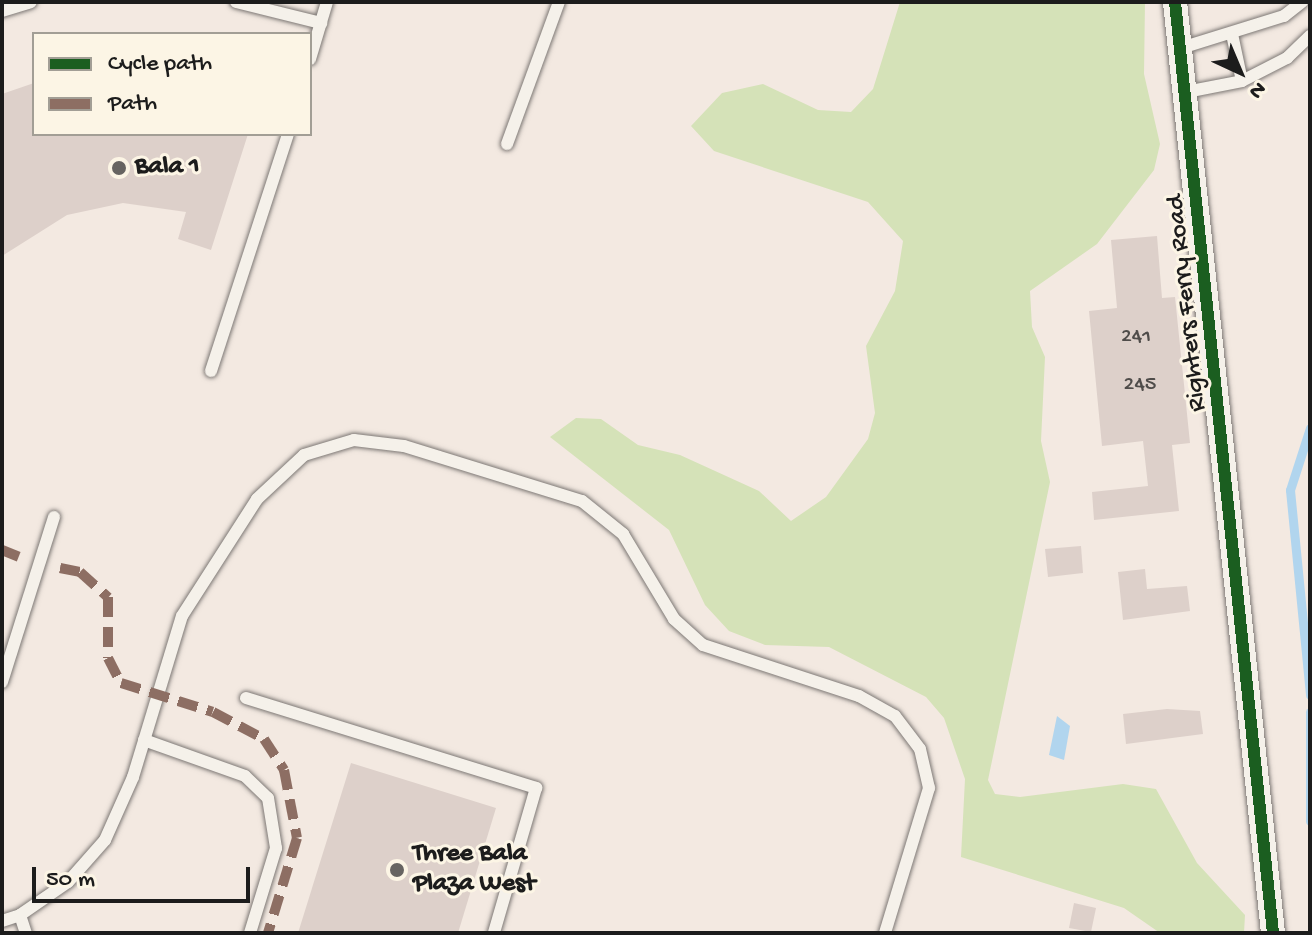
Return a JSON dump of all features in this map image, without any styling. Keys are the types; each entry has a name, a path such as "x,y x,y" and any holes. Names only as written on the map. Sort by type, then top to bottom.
{"street":[{"name":"Righters Ferry Road","path":"1175,2 1273,933"}],"lane":[{"path":"2,11 31,2"},
{"path":"236,2 321,23"},
{"path":"312,52 327,2"},
{"path":"507,144 559,2"},
{"path":"1181,48 1232,34 1302,2"},
{"path":"1232,34 1242,81"},
{"path":"1186,92 1242,81 1287,58 1310,36"},
{"path":"211,371 287,136"},
{"path":"2,921 20,915 90,861 119,813 182,616 257,499 304,455 354,440 404,446 594,508 623,534 674,619 703,645 859,696 895,716 920,749 929,788 885,933"},
{"path":"2,682 54,517"},
{"path":"246,698 536,788 494,933"},
{"path":"144,740 245,776 268,798 276,848 250,933"},
{"path":"20,915 26,933"}],"green space":[{"path":"900,2 1145,2 1144,74 1160,144 1154,170 1097,244 1030,291 1032,327 1045,357 1041,441 1050,482 988,780 995,794 1020,797 1123,784 1156,789 1197,863 1245,915 1244,933 1160,933 1124,908 961,857 965,779 944,718 926,697 829,647 765,645 729,631 705,605 669,530 550,437 576,418 601,419 638,445 680,455 759,491 791,521 826,497 868,439 875,413 866,346 895,291 903,241 868,202 714,151 691,126 722,93 763,84 818,110 851,112 873,89"}],"water":[{"path":"1057,716 1070,726 1064,760 1049,755"}],"building":[{"name":"Bala 1","path":"32,84 32,136 247,136 211,250 178,239 186,212 123,203 67,215 2,256 2,94"},
{"path":"1157,236 1162,298 1175,297 1190,443 1172,445 1179,511 1094,520 1092,492 1148,486 1143,441 1102,446 1089,311 1117,308 1111,240"},
{"path":"1081,546 1083,573 1048,577 1045,549"},
{"path":"1145,569 1147,589 1187,586 1190,611 1123,620 1118,572"},
{"path":"1167,709 1200,711 1203,734 1126,744 1123,714"},
{"name":"Three Bala Plaza West","path":"351,763 496,808 458,933 298,933"},
{"path":"1074,903 1096,908 1091,932 1069,928"}],"waterway":[{"path":"1310,428 1290,490 1310,695"},
{"path":"1310,712 1310,821"}],"marked path":[{"path":"2,550 19,557"},
{"path":"60,568 80,572 108,597 108,658 121,683 213,712 264,739 284,770 297,838 268,933"}],"cycle path":[{"path":"1175,2 1273,933"}],"place":[{"name":"Bala 1","path":"119,168"},
{"name":"Three Bala Plaza West","path":"397,870"}]}
